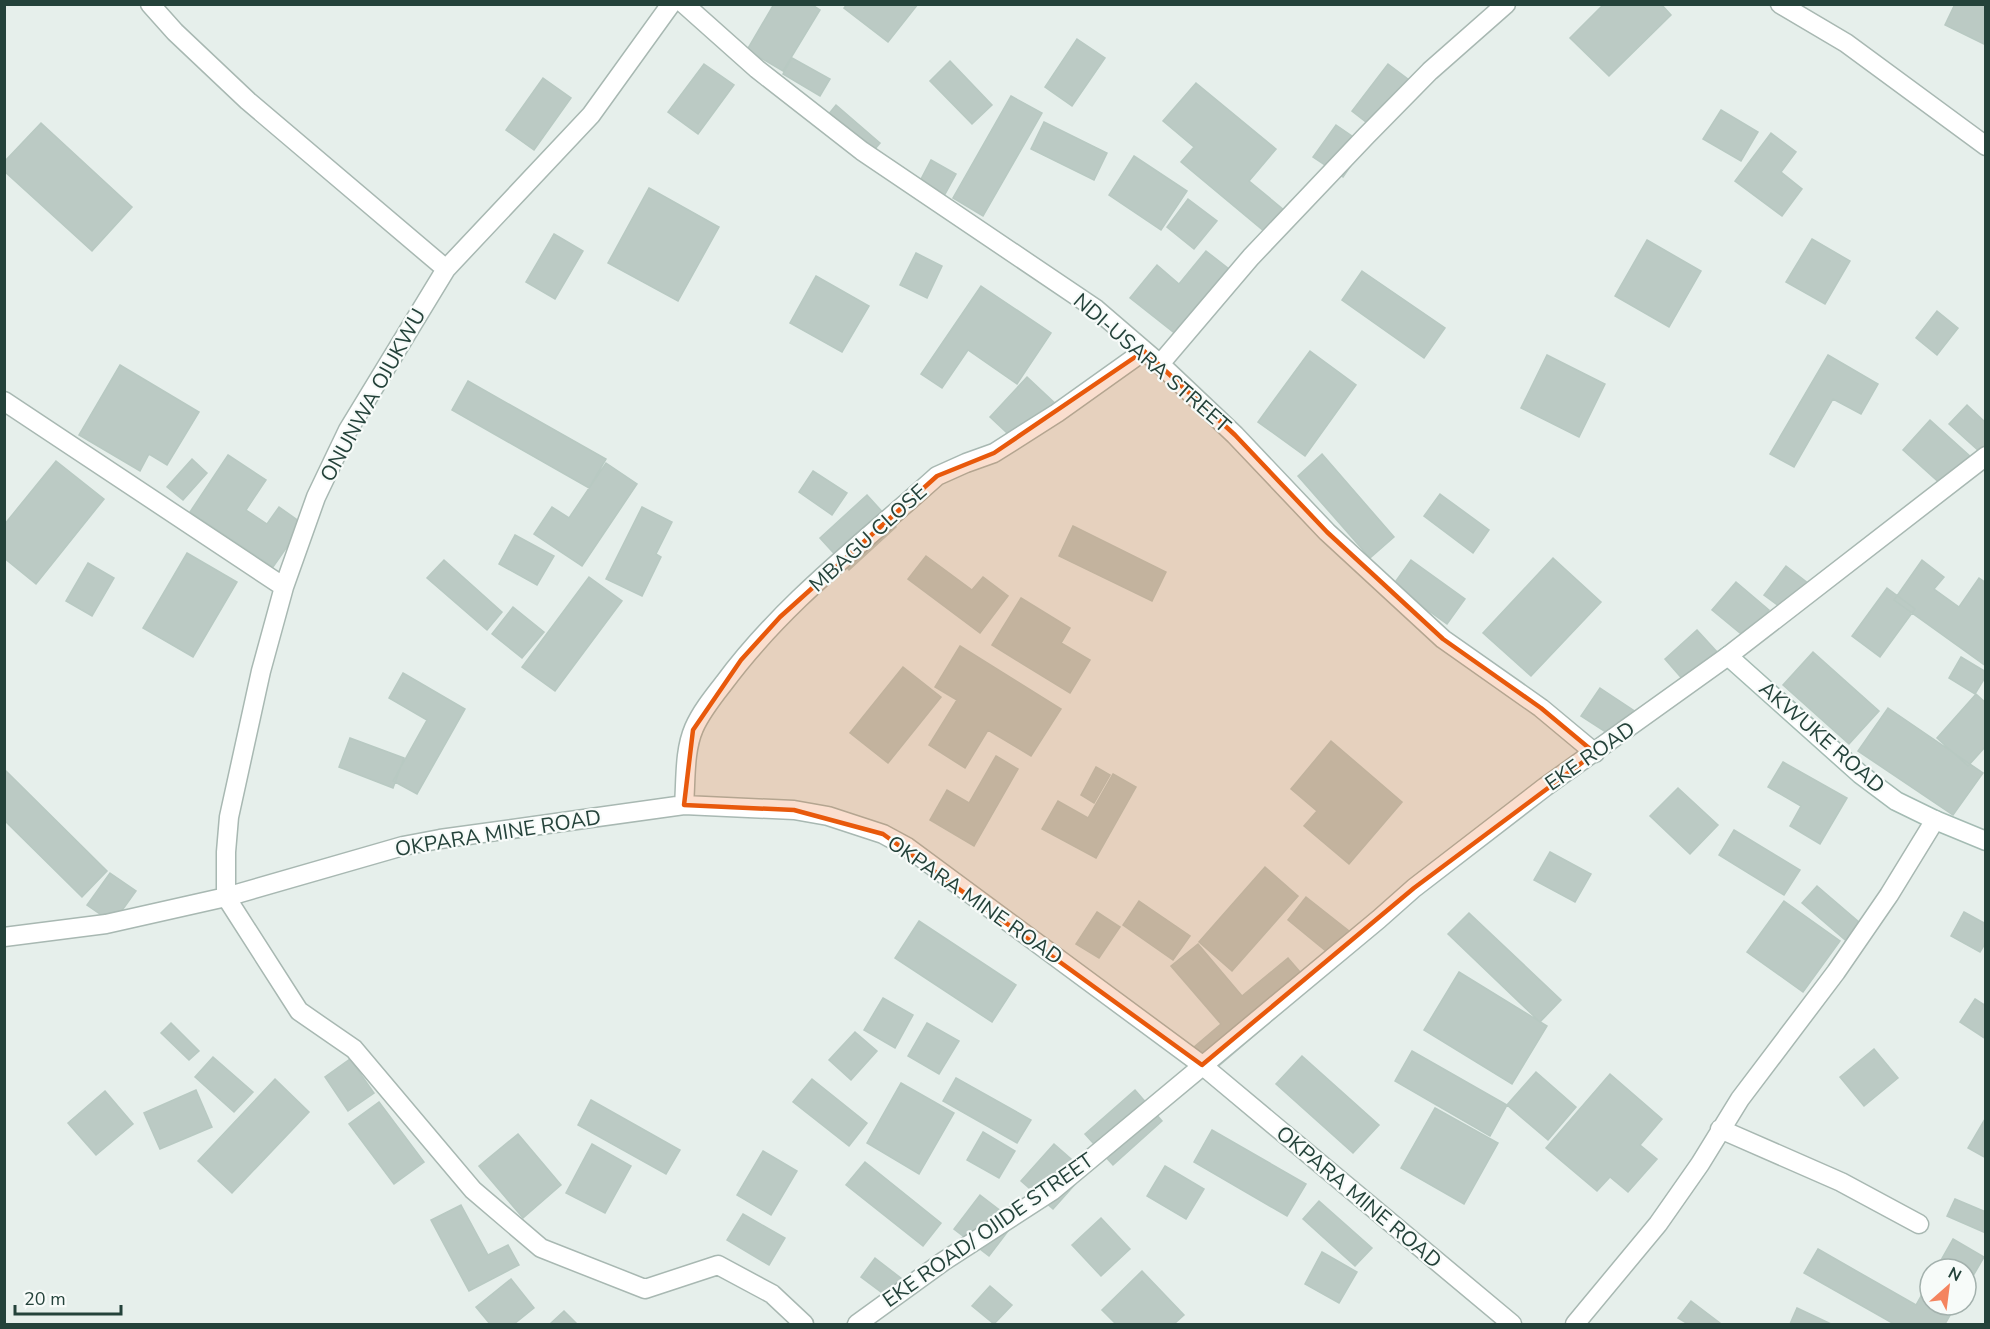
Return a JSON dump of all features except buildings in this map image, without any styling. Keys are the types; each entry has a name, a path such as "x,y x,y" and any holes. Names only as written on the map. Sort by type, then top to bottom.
{"street":[{"path":"150,4 248,101 446,269"},
{"name":"ONUNWA OJUKWU","path":"226,897 229,817 261,671 284,587 316,497 348,430 446,269 591,115 671,4"},
{"name":"NDI-USARA STREET","path":"684,4 757,69 862,151 1096,309 1160,364 1235,435 1327,532 1443,639 1541,708 1594,753"},
{"path":"1160,364 1251,257 1358,145 1430,71 1506,4"},
{"path":"1780,4 1846,43 1986,146"},
{"name":"MBAGU CLOSE","path":"684,805 688,748 693,730 703,712 741,660 780,617 937,476 994,453 1066,407 1144,351"},
{"path":"4,401 284,587"},
{"name":"EKE ROAD","path":"1202,1065 1414,888 1545,787 1728,656 1986,456"},
{"name":"AKWUKE ROAD","path":"1728,656 1860,774 1896,801 1986,841"},
{"name":"OKPARA MINE ROAD","path":"4,937 106,924 226,897 403,846 440,839 684,805 794,810 828,816 883,834 916,854 1202,1065 1512,1324"},
{"path":"1575,1324 1658,1224 1700,1164 1740,1099 1836,972 1889,895 1935,820"},
{"path":"226,897 299,1011 354,1049 473,1190 541,1248 645,1289 718,1265 772,1294 804,1324"},
{"name":"EKE ROAD/ OJIDE STREET","path":"856,1324 935,1267 1052,1191 1202,1065"},
{"path":"1720,1129 1841,1182 1919,1224"}],"highlighted area":[{"path":"1144,351 1235,435 1327,532 1443,639 1541,708 1595,753 1414,888 1202,1065 883,834 794,810 684,805 693,730 741,660 780,617 937,476 994,453"}]}
